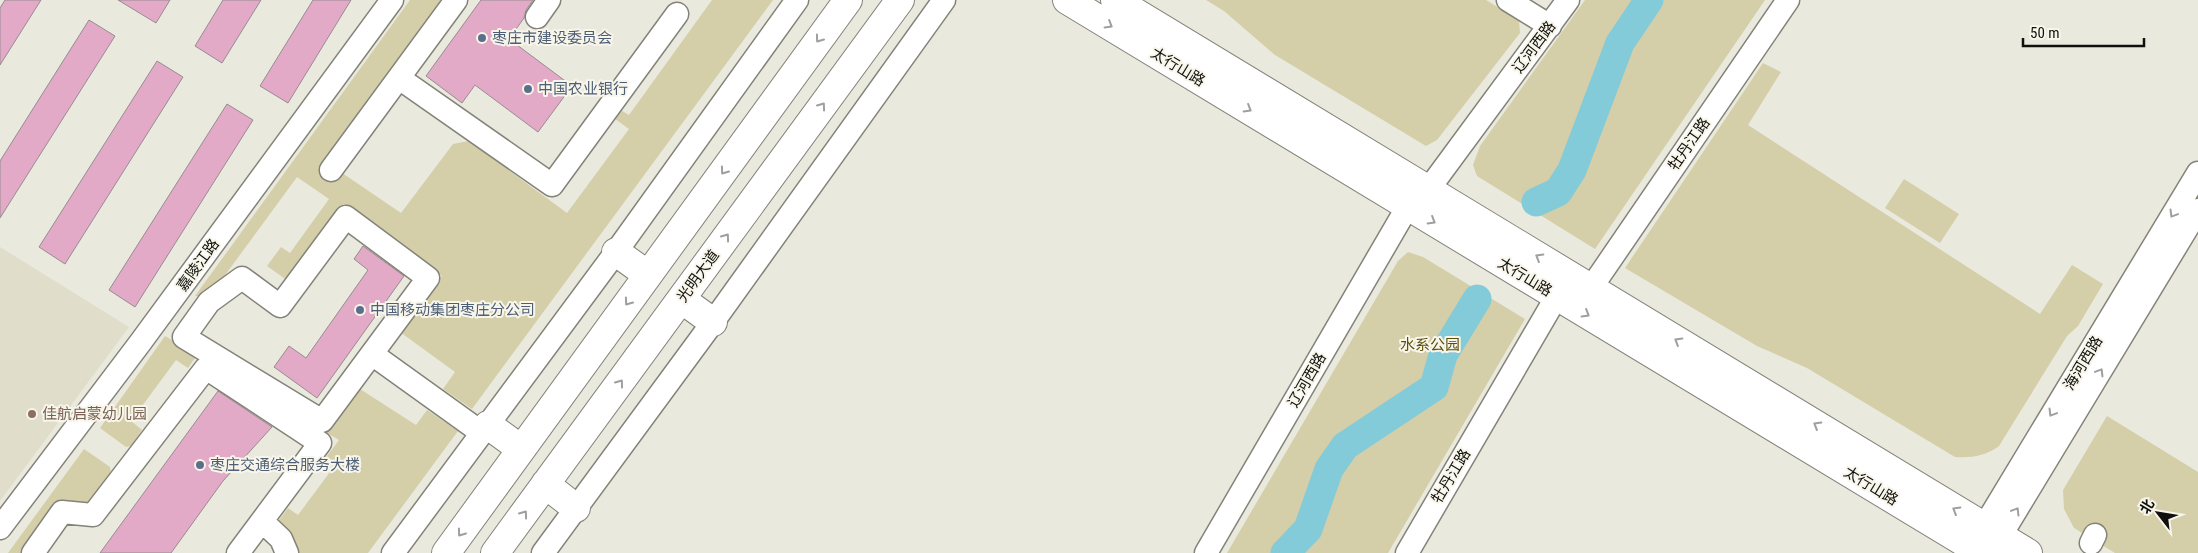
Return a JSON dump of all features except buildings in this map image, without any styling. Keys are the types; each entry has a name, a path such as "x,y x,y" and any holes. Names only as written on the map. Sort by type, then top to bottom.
{"main road":[{"path":"446,553 848,0"},
{"name":"光明大道","path":"495,553 900,0"},
{"name":"太行山路","path":"1067,0 1418,198 1590,288 1983,545"},
{"name":"太行山路","path":"1115,0 1418,198 1557,296 1983,545 2028,553"},
{"path":"616,252 648,275"},
{"path":"681,299 713,322"},
{"path":"485,429 521,449"},
{"path":"545,484 576,508"}],"street":[{"name":"嘉陵江路","path":"0,528 134,351 392,0"},
{"path":"331,170 456,0"},
{"path":"394,553 616,252 797,0"},
{"path":"543,553 713,322 944,0"},
{"path":"1508,0 1550,26"},
{"name":"辽河西路","path":"1206,553 1418,198 1568,0"},
{"name":"牡丹江路","path":"1590,288 1788,0"},
{"path":"399,78 552,185 677,14"},
{"name":"海河西路","path":"1983,545 2198,173"},
{"name":"海河西路","path":"1983,545 2198,210"},
{"path":"346,217 428,278 372,354 322,421 184,337 209,302 242,278 280,306 346,217"},
{"name":"牡丹江路","path":"1407,553 1557,296"},
{"path":"372,354 485,429"},
{"path":"33,553 62,512 93,515 206,368 320,444 238,553"},
{"path":"262,521 281,539 288,553"}],"shaded area":[{"name":"佳航启蒙幼儿园","path":"0,247 129,327 0,501"}],"green space":[{"path":"410,0 441,0 323,160 401,213 453,144 469,141 567,213 629,129 611,116 617,108 629,115 712,0 773,0 472,409 443,389 455,372 400,332 442,276 344,204 288,281 267,266 281,247 290,253 329,199 297,177 209,297 195,296"},
{"path":"1206,0 1486,0 1519,20 1520,33 1437,140 1426,146 1275,55 1224,11"},
{"path":"1585,0 1765,0 1595,249 1477,176 1473,165 1480,146"},
{"path":"1763,63 1781,72 1748,125 2040,314 2072,265 2103,284 2078,326 2067,336 1999,446 1989,452 1978,456 1955,457 1807,368 1757,346 1625,268"},
{"path":"1904,179 1959,214 1940,243 1885,208"},
{"name":"水系公园","path":"1408,252 1423,257 1525,319 1388,553 1227,553 1398,261"},
{"path":"165,336 197,355 188,368 176,360 131,421 142,430 131,446 126,447 100,428"},
{"path":"360,389 416,425 427,410 458,431 368,553 296,553 288,533 279,520 288,508 298,515 336,464 327,456 339,440 327,433"},
{"path":"2107,416 2198,472 2198,553 2115,553 2074,528 2064,509 2063,490"},
{"path":"84,449 110,467 111,473 87,507 23,553 8,553"}],"waterway":[{"path":"1536,202 1558,192 1572,170 1620,43 1649,0"},
{"path":"1285,553 1308,529 1329,469 1345,446 1434,387 1443,355 1477,299"}],"place":[{"name":"枣庄市建设委员会","path":"482,38"},
{"name":"中国农业银行","path":"528,89"},
{"name":"中国移动集团枣庄分公司","path":"360,310"},
{"name":"佳航启蒙幼儿园","path":"32,414"},
{"name":"枣庄交通综合服务大楼","path":"200,465"}]}
